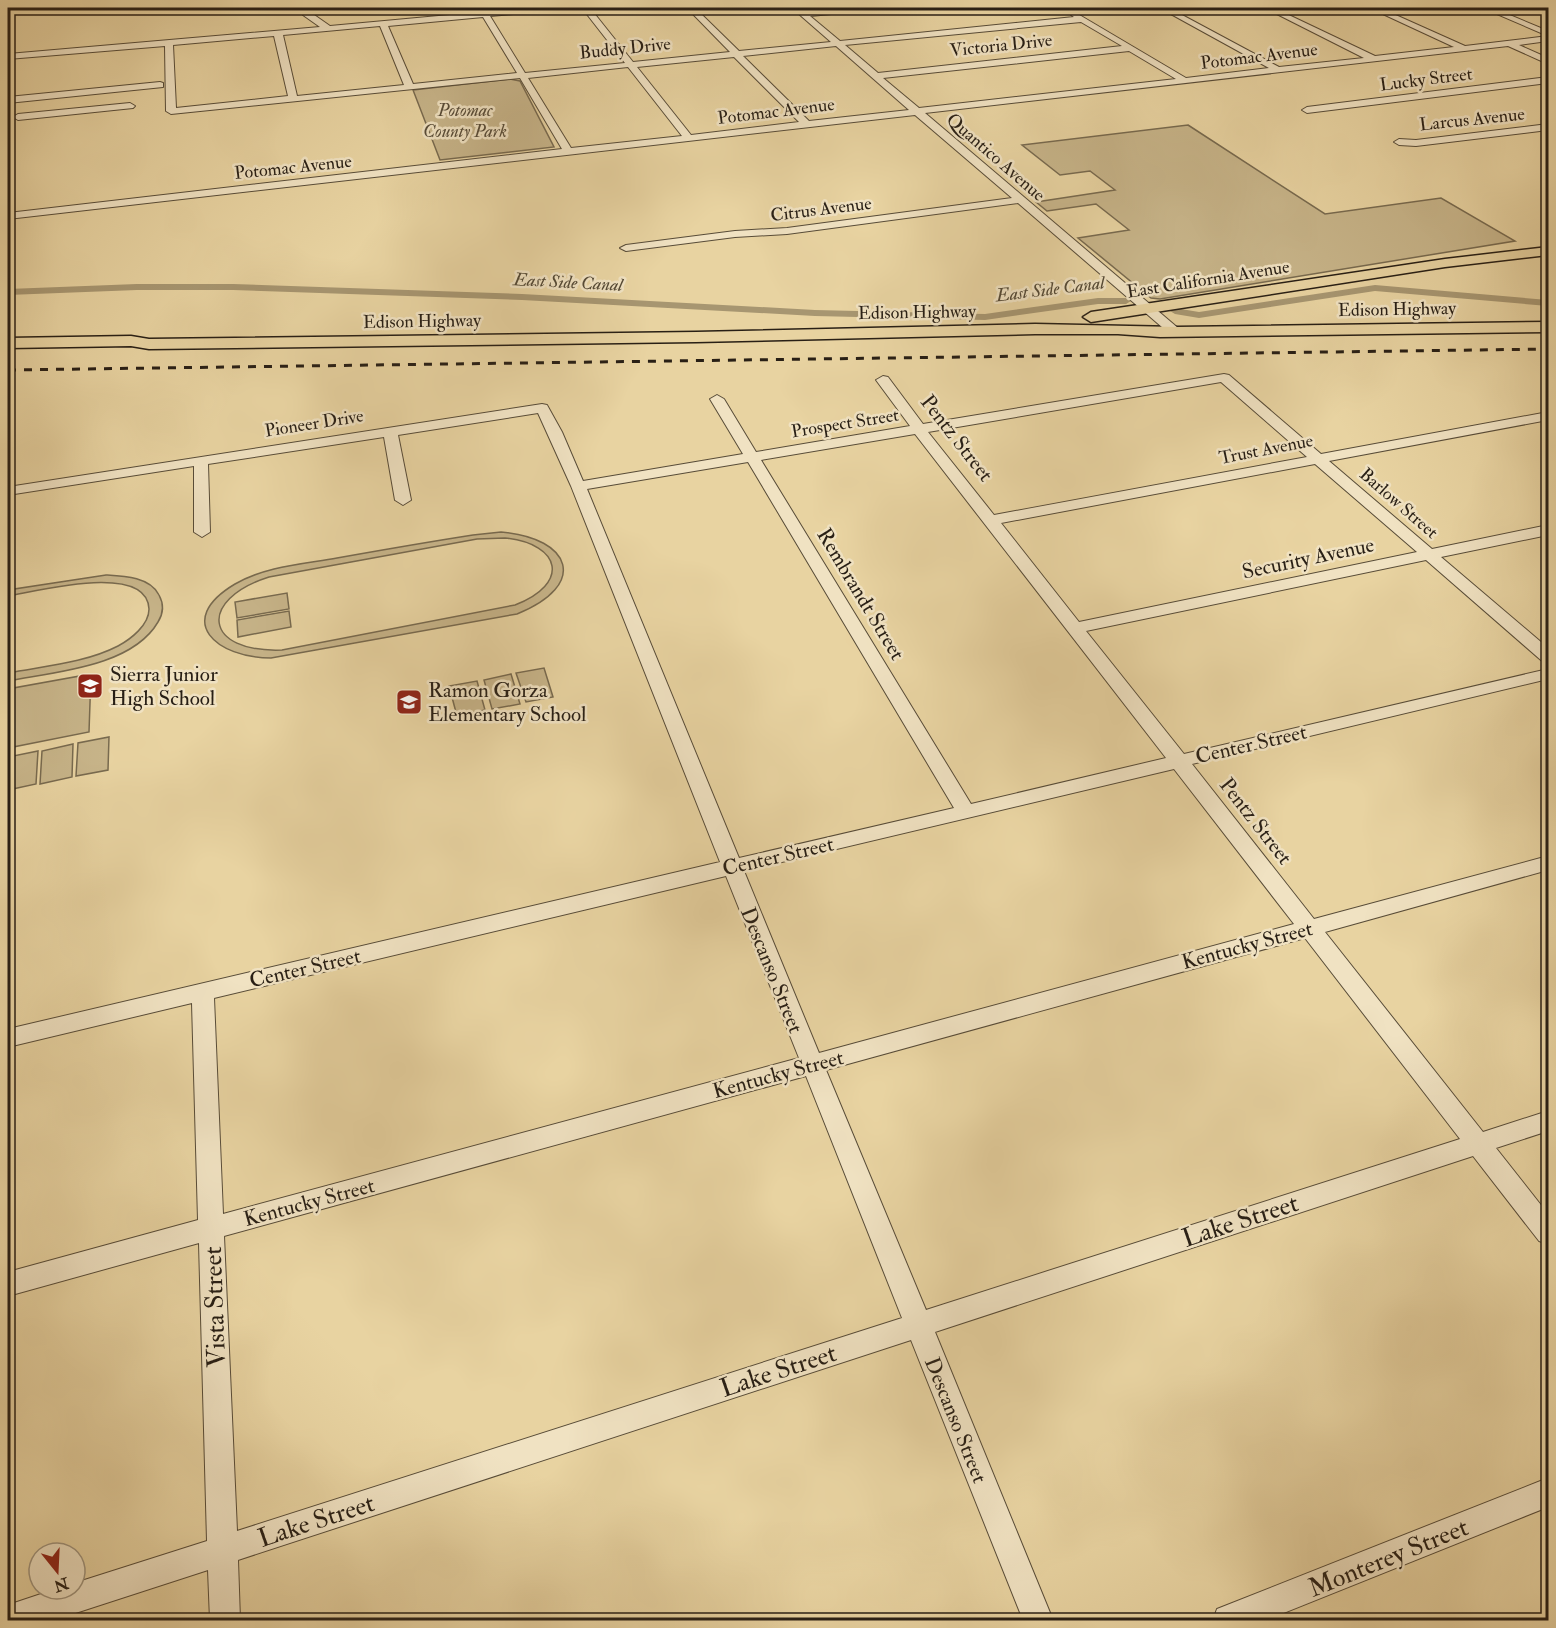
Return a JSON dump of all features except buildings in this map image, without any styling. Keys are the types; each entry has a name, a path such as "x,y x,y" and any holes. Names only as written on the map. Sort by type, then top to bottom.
{"main road":[{"name":"East California Avenue","path":"1445,263 1548,242"},
{"name":"East California Avenue","path":"978,337 1008,330 1445,263 1548,251"},
{"name":"Edison Highway","path":"696,338 764,333 1548,327"},
{"name":"Edison Highway","path":"8,343 131,341 149,344 696,338 762,340 1125,335 1174,331"},
{"name":"Edison Highway","path":"8,352 123,349 149,344"}],"street":[{"path":"305,8 306,13 328,28"},
{"path":"8,57 383,23 486,11 557,8"},
{"path":"586,8 689,138"},
{"path":"691,8 806,124"},
{"path":"800,11 874,8"},
{"path":"1064,8 1185,81"},
{"path":"1164,8 1278,70"},
{"path":"1269,8 1374,59"},
{"path":"1374,8 1465,49"},
{"path":"1487,8 1548,34"},
{"path":"486,11 568,151"},
{"name":"Quantico Avenue","path":"800,11 1174,331"},
{"path":"311,16 322,16"},
{"name":"Buddy Drive","path":"169,43 171,111 1082,19"},
{"path":"383,23 410,87"},
{"path":"278,33 293,99"},
{"name":"Potomac Avenue","path":"8,216 1548,39"},
{"path":"1509,44 1548,61"},
{"name":"Victoria Drive","path":"875,75 1131,48"},
{"name":"Lucky Street","path":"1307,110 1548,80"},
{"path":"8,100 160,85"},
{"path":"21,99 18,121 130,110 130,88"},
{"name":"Larcus Avenue","path":"1399,142 1416,143 1548,128"},
{"name":"Citrus Avenue","path":"626,248 735,234 787,231 1020,200"},
{"name":"Prospect Street","path":"578,486 1224,378"},
{"name":"Barlow Street","path":"1224,378 1548,657"},
{"name":"Pentz Street","path":"883,380 1548,1233"},
{"name":"Rembrandt Street","path":"717,399 966,812"},
{"name":"Pioneer Drive","path":"8,490 542,408 578,486"},
{"name":"Trust Avenue","path":"990,520 1548,416"},
{"path":"390,431 404,500"},
{"path":"201,460 202,532"},
{"name":"Descanso Street","path":"578,486 731,868 1038,1620"},
{"name":"Security Avenue","path":"1075,628 1548,530"},
{"name":"Center Street","path":"8,1038 1548,674"},
{"name":"Kentucky Street","path":"8,1284 1548,863"},
{"name":"Vista Street","path":"203,993 225,1620"},
{"name":"Lake Street","path":"8,1620 1548,1121"},
{"name":"Monterey Street","path":"1228,1620 1548,1493"}],"green space":[{"name":"Potomac County Park","path":"510,79 520,81 554,147 440,160 413,90"},
{"path":"1188,125 1325,214 1441,198 1515,241 1160,299 1151,298 1078,238 1129,230 1096,204 1047,211 1036,202 1115,190 1090,171 1060,175 1022,145"},
{"path":"501,532 525,536 544,543 556,553 563,564 562,577 555,590 540,602 517,614 271,658 234,652 210,635 205,624 207,611 217,598 235,584 259,573 298,564","holes":["505,538 538,548 548,556 552,566 551,576 545,587 515,605 282,650 256,649 237,643 225,634 219,623 221,611 230,599 246,587 269,577 477,539"]},
{"path":"106,575 143,581 155,589 161,598 161,616 146,637 130,649 90,665 8,681 8,673 78,660 105,652 128,640 143,626 149,609 143,594 130,586 88,583 8,596 8,590"},
{"path":"287,593 289,609 237,618 235,602"},
{"path":"289,611 291,627 238,637 237,620"},
{"path":"544,668 553,697 526,702 516,673"},
{"path":"91,674 89,732 8,748 8,689"},
{"path":"511,674 520,704 492,709 484,680"},
{"path":"477,681 485,710 457,716 449,686"},
{"path":"109,737 108,770 76,776 78,743"},
{"path":"73,744 72,777 40,784 42,751"},
{"path":"38,751 36,784 8,790 8,757"}],"waterway":[{"name":"East Side Canal","path":"8,292 137,287 233,287 522,297 815,313 985,317 1098,301 1126,301"},
{"name":"East Side Canal","path":"1175,311 1199,315 1375,288 1548,303"}],"railway":[{"path":"8,370 1548,349"}],"place":[{"name":"Sierra Junior High School","path":"90,686"},
{"name":"Ramon Gorza Elementary School","path":"409,702"}]}
